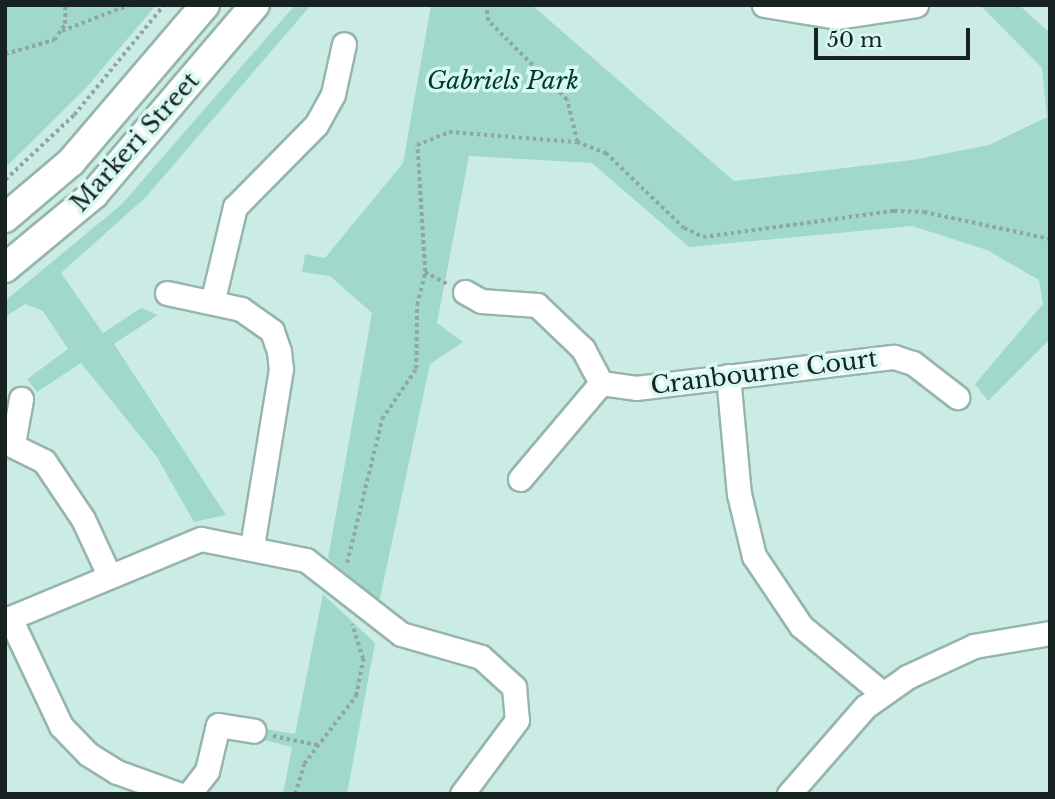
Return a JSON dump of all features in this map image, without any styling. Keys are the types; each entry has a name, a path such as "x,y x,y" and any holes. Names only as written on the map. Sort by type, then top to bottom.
{"main road":[{"name":"Markeri Street","path":"5,218 71,162 205,5"},
{"name":"Markeri Street","path":"5,268 93,194 255,5"}],"street":[{"path":"764,5 837,17 916,5"},
{"path":"212,299 234,207 316,125 333,94 344,44"},
{"path":"465,292 481,301 537,305 583,349 601,383 520,479"},
{"path":"167,293 212,299 259,319 272,331 279,351 281,369 252,546"},
{"name":"Cranbourne Court","path":"601,383 636,388 894,357 913,363 957,397"},
{"path":"728,376 738,494 754,556 801,626 882,692"},
{"path":"21,399 9,443 44,461 83,519 108,575"},
{"path":"178,794 117,772 88,754 61,726 8,619 108,575 201,539 252,546 306,561 401,634 481,657 514,687 517,720 462,794"},
{"path":"789,794 882,692 974,646 1050,633"},
{"path":"189,794 207,771 218,725 254,732"}],"path":[{"path":"62,31 65,5"},
{"path":"5,54 54,40 62,31 129,5"},
{"path":"5,180 74,115 164,5"},
{"path":"486,5 488,21 567,100 577,142"},
{"path":"295,794 304,764 356,696 363,659 341,588 382,419 416,369 417,305 425,272 417,145 449,132 577,142 606,153 684,228 703,237 894,211 924,212 1050,239"},
{"path":"254,732 318,746"}],"green space":[{"path":"5,5 156,5 86,88 5,168"},
{"path":"295,5 311,5 146,197 61,273 103,333 141,308 158,315 114,344 226,515 194,522 157,457 81,363 37,392 27,379 68,349 43,311 25,304 5,317 5,301 122,204"},
{"name":"Gabriels Park","path":"431,5 532,5 734,181 912,160 989,145 1047,117 1042,68 980,5 1019,5 1050,33 1050,339 988,401 975,384 1043,304 1039,280 987,250 912,226 689,247 592,163 469,156 437,323 463,342 430,364 379,603 328,558 372,313 330,276 302,272 305,254 325,258 403,163"},
{"path":"323,594 375,643 347,794 283,794 292,747 260,739 261,728 295,734"}]}
